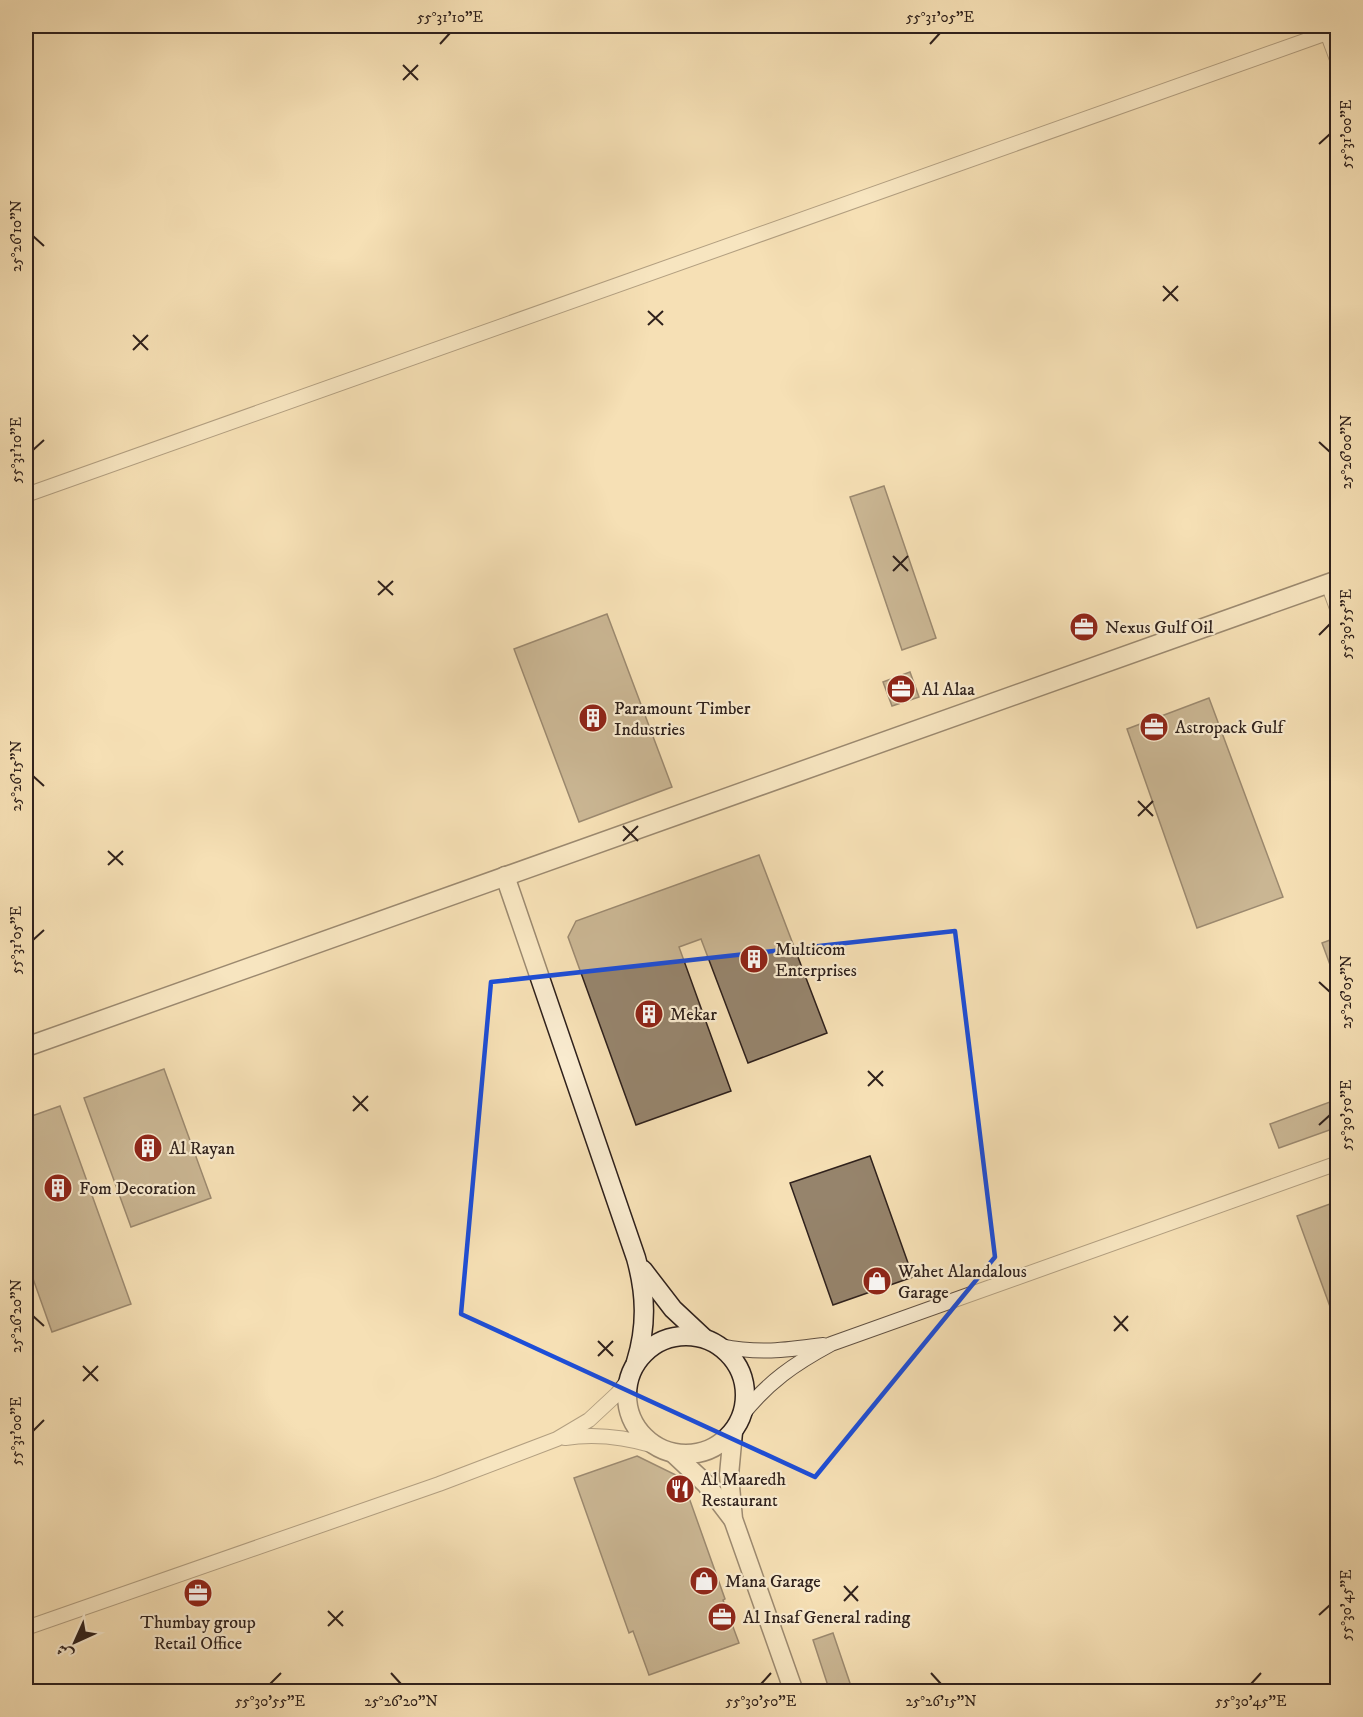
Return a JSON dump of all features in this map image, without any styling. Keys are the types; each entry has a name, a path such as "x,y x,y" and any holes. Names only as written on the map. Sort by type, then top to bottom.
{"street":[{"path":"26,495 1326,29 1338,62"},
{"path":"26,1047 1333,582 1338,611"},
{"path":"26,1628 439,1484 557,1439 597,1414 628,1379 641,1345 645,1310 644,1293 636,1258 505,876"},
{"path":"557,1439 597,1435 616,1436 673,1453 690,1454 706,1451 721,1443 733,1432 742,1415 769,1384 785,1371 831,1344 1338,1163"},
{"path":"636,1258 659,1293 704,1338"},
{"path":"636,1362 646,1350 666,1339 689,1335 704,1338 721,1346 769,1352 831,1344"},
{"path":"721,1346 736,1364 745,1385 742,1415"},
{"path":"628,1379 626,1394 628,1409 634,1424 655,1446"},
{"path":"733,1432 729,1475 733,1519 794,1692"},
{"path":"673,1453 706,1484 733,1519"}],"highlighted area":[{"path":"955,931 995,1257 815,1477 461,1314 491,982"}],"building":[{"path":"884,486 936,638 902,650 850,497"},
{"name":"Paramount Timber Industries","path":"607,614 672,787 579,822 514,649"},
{"name":"Al Alaa","path":"910,672 919,697 892,706 883,682"},
{"path":"1209,698 1283,897 1197,928 1127,729"},
{"path":"759,855 827,1033 748,1063 701,939 679,947 731,1091 636,1125 568,937 576,921"},
{"path":"1338,937 1338,981 1336,981 1322,943"},
{"name":"Al Rayan","path":"164,1069 211,1198 131,1227 84,1098"},
{"path":"1338,1099 1338,1127 1279,1148 1270,1124"},
{"name":"Fom Decoration","path":"60,1106 131,1304 52,1332 26,1259 26,1118"},
{"path":"870,1156 913,1277 833,1305 790,1183"},
{"path":"1338,1201 1338,1322 1336,1323 1297,1216"},
{"path":"637,1456 682,1478 739,1643 649,1675 633,1631 629,1633 574,1478"},
{"path":"833,1633 853,1692 830,1692 813,1640"}],"place":[{"name":"Nexus Gulf Oil","path":"1084,627"},
{"name":"Al Alaa","path":"901,689"},
{"name":"Paramount Timber Industries","path":"593,718"},
{"name":"Astropack Gulf","path":"1154,727"},
{"name":"Multicom Enterprises","path":"754,959"},
{"name":"Mekar","path":"649,1014"},
{"name":"Al Rayan","path":"148,1148"},
{"name":"Fom Decoration","path":"58,1188"},
{"name":"Wahet Alandalous Garage","path":"877,1281"},
{"name":"Al Maaredh Restaurant","path":"680,1489"},
{"name":"Mana Garage","path":"704,1581"},
{"name":"Thumbay group Retail Office","path":"198,1593"},
{"name":"Al Insaf General rading","path":"722,1617"}]}
